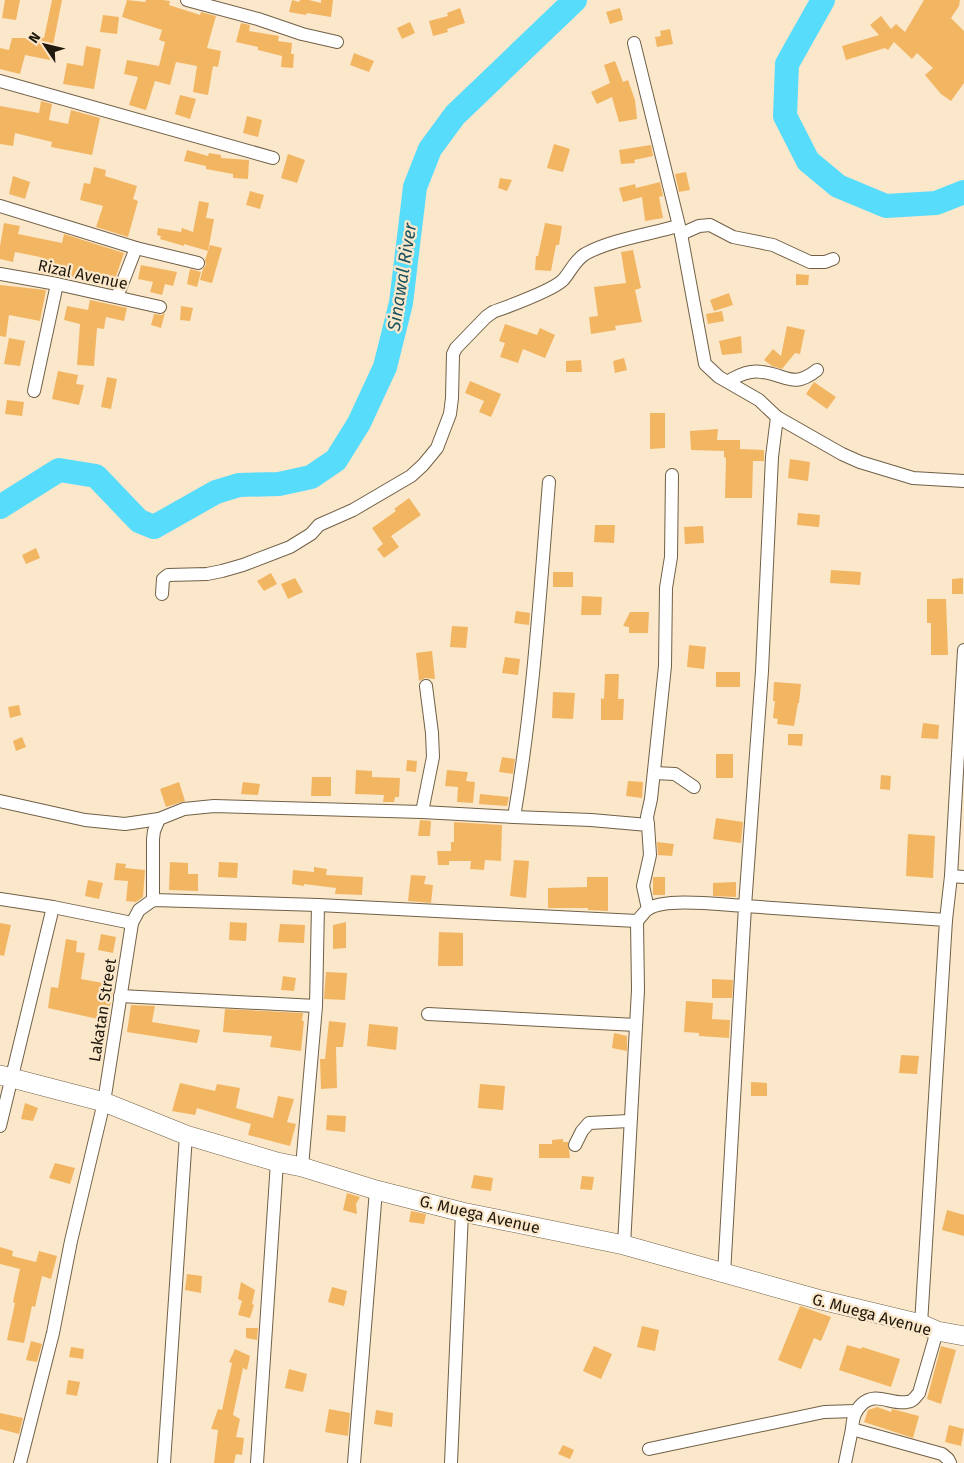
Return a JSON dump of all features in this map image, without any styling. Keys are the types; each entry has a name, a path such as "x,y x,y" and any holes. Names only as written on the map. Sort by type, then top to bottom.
{"street":[{"path":"187,0 258,19 302,34 337,42"},
{"path":"634,43 679,230 706,364 719,377 759,400 777,417 822,444 860,462 913,478 964,481"},
{"path":"0,81 273,158"},
{"path":"0,206 136,248 198,263"},
{"path":"162,594 163,580 168,575 207,574 222,571 290,547 311,534 319,525 353,510 411,476 424,466 437,448 450,414 453,354 456,348 493,312 554,287 563,280 575,261 586,254 604,246 699,226 710,226 733,237 773,245 810,262 824,262 833,259"},
{"path":"117,297 136,248"},
{"name":"Rizal Avenue","path":"0,274 57,284 160,307"},
{"path":"34,391 57,284"},
{"path":"731,383 732,379 743,374 761,372 788,380 803,379 817,370"},
{"path":"724,1274 762,671 772,458 777,417"},
{"path":"648,909 643,886 650,855 647,817 666,666 666,588 671,557 672,475"},
{"path":"514,817 522,771 533,668 549,482"},
{"path":"845,1463 853,1416 864,1402 871,1398 908,1402 914,1400 919,1393 929,1327 946,920 958,877 964,650"},
{"path":"422,812 433,757 426,686"},
{"path":"654,773 675,774 694,787"},
{"path":"0,801 108,824 134,824 159,819 184,809 214,806 422,812 591,820 648,825"},
{"path":"153,900 153,839 159,819"},
{"path":"0,899 53,907 132,923 139,910 153,900 318,905 637,921"},
{"path":"624,1245 629,1122 638,990 637,921 648,909 672,902 946,920"},
{"path":"302,1167 316,1006 318,905"},
{"path":"0,1126 6,1077 53,907"},
{"name":"Lakatan Street","path":"20,1463 53,1333 71,1241 104,1102 132,923"},
{"path":"120,996 316,1006"},
{"path":"428,1014 636,1025"},
{"name":"G. Muega Avenue","path":"6,1077 104,1102 186,1135 277,1162 302,1167 376,1190 462,1212 624,1245 817,1299 964,1336"},
{"path":"575,1145 582,1131 589,1124 629,1122"},
{"path":"164,1463 186,1135"},
{"path":"257,1463 277,1162"},
{"path":"354,1463 376,1190"},
{"path":"451,1463 462,1212"},
{"path":"649,1449 824,1412 856,1411"},
{"path":"852,1429 942,1454 950,1463"}],"building":[{"path":"5,0 20,0 16,20 2,18"},
{"path":"52,0 62,0 50,60 25,55 20,74 0,69 0,48 9,50 12,38 44,38"},
{"path":"127,0 145,2 146,0 170,1 169,5 200,15 201,12 216,16 207,48 221,51 218,67 213,66 208,95 193,92 197,66 176,62 170,85 155,81 146,110 129,105 138,77 124,74 127,60 159,66 165,42 159,40 162,30 122,17"},
{"path":"292,0 299,2 300,0 309,0 321,3 321,0 333,0 331,17 289,12"},
{"path":"924,0 960,0 959,6 951,18 964,31 964,83 951,101 941,94 925,75 933,68 917,53 912,59 894,42 888,50 885,48 846,60 842,46 879,35 870,25 881,16 891,29 896,24 905,32"},
{"path":"460,8 465,23 447,29 448,32 433,36 429,21 448,16 447,13"},
{"path":"620,8 623,20 610,24 606,12"},
{"path":"103,15 119,17 117,34 100,32"},
{"path":"410,22 415,33 402,39 397,28"},
{"path":"241,23 250,25 249,31 279,36 278,41 292,43 291,54 294,54 293,68 281,67 282,56 258,50 258,47 236,42"},
{"path":"670,29 673,44 657,47 655,37 661,36 660,31"},
{"path":"86,46 101,49 94,89 63,84 67,63 83,66"},
{"path":"354,53 374,61 369,72 350,65"},
{"path":"615,61 623,82 628,80 635,100 637,119 619,122 612,97 597,104 591,92 610,83 604,65"},
{"path":"180,95 196,99 190,119 175,114"},
{"path":"41,101 52,104 49,120 68,124 71,110 100,118 92,155 51,147 52,142 15,133 13,146 0,144 0,106 39,113"},
{"path":"247,116 262,120 258,137 243,133"},
{"path":"554,144 570,149 563,172 547,168"},
{"path":"651,145 653,156 634,160 635,163 621,164 619,150"},
{"path":"187,150 208,156 209,153 221,155 221,158 249,160 248,179 233,178 233,174 206,169 206,166 184,161"},
{"path":"288,154 305,160 297,183 281,178"},
{"path":"94,167 106,170 105,176 137,186 133,199 138,201 128,237 96,227 103,206 80,200 84,183 90,184"},
{"path":"686,172 690,190 679,192 675,174"},
{"path":"13,176 30,182 25,199 9,194"},
{"path":"500,178 512,180 507,191 498,188"},
{"path":"660,182 663,196 659,197 663,218 645,221 642,197 623,202 619,188 635,184 636,188"},
{"path":"250,191 264,195 260,209 246,205"},
{"path":"199,201 209,203 206,218 214,219 208,251 160,239 161,236 157,235 158,228 181,232 182,228 193,232"},
{"path":"4,223 20,226 18,234 62,243 64,234 124,253 112,288 69,276 69,278 36,272 40,257 15,252 13,262 0,259"},
{"path":"545,223 562,226 559,245 556,245 551,271 535,270 536,256 538,256"},
{"path":"210,245 222,248 212,283 200,280 206,265 205,260"},
{"path":"633,250 641,288 635,290 642,322 615,326 616,330 591,334 589,317 598,316 594,287 626,283 621,252"},
{"path":"141,265 177,272 173,286 165,284 162,295 150,292 153,282 138,279"},
{"path":"190,269 201,272 197,287 187,284"},
{"path":"796,274 809,275 808,285 796,285"},
{"path":"0,285 46,290 40,321 9,315 6,337 0,336"},
{"path":"729,293 733,305 714,311 710,300"},
{"path":"90,300 127,308 124,321 106,317 104,329 97,328 94,366 77,365 80,324 64,320 67,306 88,310"},
{"path":"181,306 193,308 190,321 180,320"},
{"path":"722,311 724,321 708,324 706,314"},
{"path":"165,313 161,328 151,325 154,314 162,315"},
{"path":"505,324 537,335 540,328 555,335 545,358 523,349 518,363 500,357 505,343 499,341"},
{"path":"787,326 805,330 800,354 795,353 782,369 772,366 764,360 773,349 781,356"},
{"path":"741,336 742,353 722,355 719,341"},
{"path":"9,338 25,341 20,366 4,364"},
{"path":"624,358 627,370 615,373 613,361"},
{"path":"581,360 582,372 566,372 566,361"},
{"path":"58,371 78,375 76,384 84,385 79,405 52,399"},
{"path":"107,377 117,379 111,409 101,407"},
{"path":"470,381 501,394 491,417 479,412 484,401 465,393"},
{"path":"814,382 836,397 827,409 806,394"},
{"path":"7,400 24,402 22,416 5,414"},
{"path":"650,413 665,413 665,448 650,449"},
{"path":"718,429 717,440 740,440 740,449 764,450 764,461 753,461 752,498 725,498 726,458 724,457 724,451 691,450 690,431"},
{"path":"790,459 810,462 808,481 788,478"},
{"path":"409,498 421,515 391,536 399,547 384,558 377,549 383,544 372,528 396,511 394,509"},
{"path":"798,513 820,515 819,527 797,525"},
{"path":"595,525 615,525 614,543 594,542"},
{"path":"703,526 704,543 685,544 684,527"},
{"path":"36,548 40,558 26,564 22,555"},
{"path":"831,570 861,572 860,585 830,583"},
{"path":"553,572 573,572 573,587 553,587"},
{"path":"271,573 277,584 264,591 257,581"},
{"path":"295,578 303,592 288,599 281,584"},
{"path":"963,578 963,594 952,594 952,579"},
{"path":"582,596 602,597 601,615 581,615"},
{"path":"927,599 946,599 948,655 931,655 931,623 927,623"},
{"path":"516,611 530,613 529,625 514,623"},
{"path":"630,612 649,612 648,633 629,633 629,627 623,626"},
{"path":"452,626 468,627 466,648 450,647"},
{"path":"689,645 706,647 704,669 687,667"},
{"path":"432,651 435,679 425,678 419,681 416,653"},
{"path":"505,657 520,659 518,675 502,673"},
{"path":"716,672 740,672 740,687 716,687"},
{"path":"605,674 619,674 618,699 624,699 623,720 601,720 601,698 604,699"},
{"path":"774,682 801,684 794,726 777,724 778,719 773,718 775,701 773,701"},
{"path":"553,692 575,693 573,719 552,718"},
{"path":"19,705 21,715 10,718 8,707"},
{"path":"923,723 939,725 938,739 921,738"},
{"path":"788,734 803,734 802,746 788,745"},
{"path":"22,737 26,747 16,751 13,741"},
{"path":"716,754 733,754 733,778 716,778"},
{"path":"502,757 515,759 513,774 499,772"},
{"path":"407,760 417,761 416,772 406,771"},
{"path":"356,770 372,771 372,777 400,778 399,797 395,797 394,802 383,802 384,795 355,794"},
{"path":"447,770 468,772 466,781 475,782 473,803 457,802 458,787 445,786"},
{"path":"881,775 891,776 890,790 880,789"},
{"path":"312,777 331,777 331,796 311,796"},
{"path":"628,781 643,782 642,798 626,796"},
{"path":"179,782 185,801 166,807 160,789"},
{"path":"243,782 260,784 258,795 241,794"},
{"path":"480,794 509,797 507,806 479,804"},
{"path":"716,818 743,822 741,843 713,839"},
{"path":"420,820 431,821 430,836 418,836"},
{"path":"454,822 502,825 501,861 485,860 484,870 470,869 471,861 449,861 449,865 438,865 437,851 451,851 451,842 454,842"},
{"path":"908,834 935,836 933,878 906,876"},
{"path":"657,842 674,844 672,856 658,855"},
{"path":"514,860 529,861 526,898 510,896"},
{"path":"170,862 188,863 188,874 198,874 198,891 169,890"},
{"path":"219,862 238,863 237,878 218,877"},
{"path":"116,863 126,864 125,868 145,870 143,897 136,902 126,901 128,881 114,880"},
{"path":"314,867 327,869 326,875 363,877 362,895 335,894 336,888 292,884 293,870 314,872"},
{"path":"411,875 426,876 424,884 433,885 431,903 408,901"},
{"path":"587,877 608,877 608,911 588,910 588,908 548,908 548,888 587,887"},
{"path":"653,877 665,877 665,895 653,895"},
{"path":"88,880 103,883 99,899 85,896"},
{"path":"736,882 736,897 713,896 713,883"},
{"path":"230,922 247,923 246,941 229,940"},
{"path":"346,922 346,948 333,949 333,925"},
{"path":"0,923 11,925 4,956 0,955"},
{"path":"280,924 305,925 304,943 278,942"},
{"path":"439,932 463,933 463,966 438,966"},
{"path":"101,934 116,937 113,953 98,950"},
{"path":"66,939 77,941 76,952 85,953 81,979 114,985 107,1021 48,1008 51,987 58,988"},
{"path":"326,972 347,973 345,1000 324,999"},
{"path":"283,976 296,978 294,991 281,990"},
{"path":"712,979 733,980 732,998 712,998"},
{"path":"686,1001 713,1003 712,1019 730,1020 729,1038 699,1036 699,1033 684,1032"},
{"path":"131,1005 155,1006 152,1022 200,1030 197,1043 127,1032"},
{"path":"225,1009 303,1013 301,1051 270,1047 272,1036 223,1032"},
{"path":"329,1021 346,1023 343,1047 336,1047 337,1088 321,1089 320,1059 325,1059"},
{"path":"369,1024 398,1027 396,1050 367,1046"},
{"path":"614,1033 627,1036 627,1051 612,1048"},
{"path":"901,1055 919,1056 917,1074 899,1073"},
{"path":"751,1082 767,1083 767,1096 751,1096"},
{"path":"180,1083 215,1091 217,1084 240,1088 236,1108 273,1118 278,1096 294,1099 287,1122 296,1124 290,1146 248,1135 251,1124 197,1108 195,1115 172,1111"},
{"path":"480,1084 505,1086 503,1110 478,1108"},
{"path":"25,1103 38,1108 33,1121 21,1119"},
{"path":"327,1115 346,1116 345,1132 326,1130"},
{"path":"563,1139 563,1142 568,1142 570,1158 539,1158 539,1144 552,1144 552,1140"},
{"path":"55,1163 75,1168 70,1184 49,1178"},
{"path":"474,1175 493,1178 491,1191 471,1188"},
{"path":"582,1176 594,1177 592,1190 580,1189"},
{"path":"347,1193 360,1197 356,1204 357,1214 343,1210"},
{"path":"947,1210 964,1215 964,1236 942,1230"},
{"path":"411,1211 426,1214 424,1224 409,1222"},
{"path":"0,1247 13,1251 12,1256 36,1262 39,1251 57,1256 51,1279 42,1276 35,1307 32,1306 24,1343 7,1340 20,1269 0,1264"},
{"path":"187,1274 202,1276 201,1293 185,1290"},
{"path":"241,1282 255,1290 252,1304 254,1305 250,1318 238,1315 242,1301 238,1299"},
{"path":"332,1287 347,1291 344,1306 328,1302"},
{"path":"800,1306 831,1317 821,1341 814,1338 801,1369 778,1360"},
{"path":"642,1326 659,1330 655,1351 637,1347"},
{"path":"246,1328 258,1328 257,1340 246,1338"},
{"path":"31,1341 42,1344 37,1362 26,1360"},
{"path":"847,1345 861,1349 862,1347 900,1359 891,1387 839,1370"},
{"path":"594,1346 612,1354 601,1379 583,1371"},
{"path":"941,1346 956,1350 941,1404 927,1399"},
{"path":"71,1347 84,1349 83,1359 69,1357"},
{"path":"235,1349 250,1356 247,1370 243,1368 233,1415 240,1419 236,1437 244,1438 242,1455 236,1454 234,1463 214,1463 218,1430 211,1429 218,1409 222,1410 232,1363 229,1362"},
{"path":"289,1369 307,1374 303,1392 285,1388"},
{"path":"68,1380 80,1382 77,1396 66,1394"},
{"path":"877,1407 891,1412 892,1409 919,1416 913,1438 864,1422 868,1410"},
{"path":"329,1409 350,1413 348,1436 325,1432"},
{"path":"376,1410 393,1413 392,1427 374,1424"},
{"path":"0,1413 23,1418 19,1434 0,1429"},
{"path":"949,1425 964,1429 961,1446 945,1442"},
{"path":"563,1445 574,1450 570,1459 558,1454"}],"waterway":[{"name":"Sinawal River","path":"0,507 59,470 96,476 139,521 154,527 216,492 239,485 279,484 311,477 336,460 359,423 385,367 401,303 415,187 430,149 455,115 575,0"},
{"name":"Sinawal River","path":"823,0 787,64 785,116 808,161 838,186 886,206 936,203 964,192"}]}
